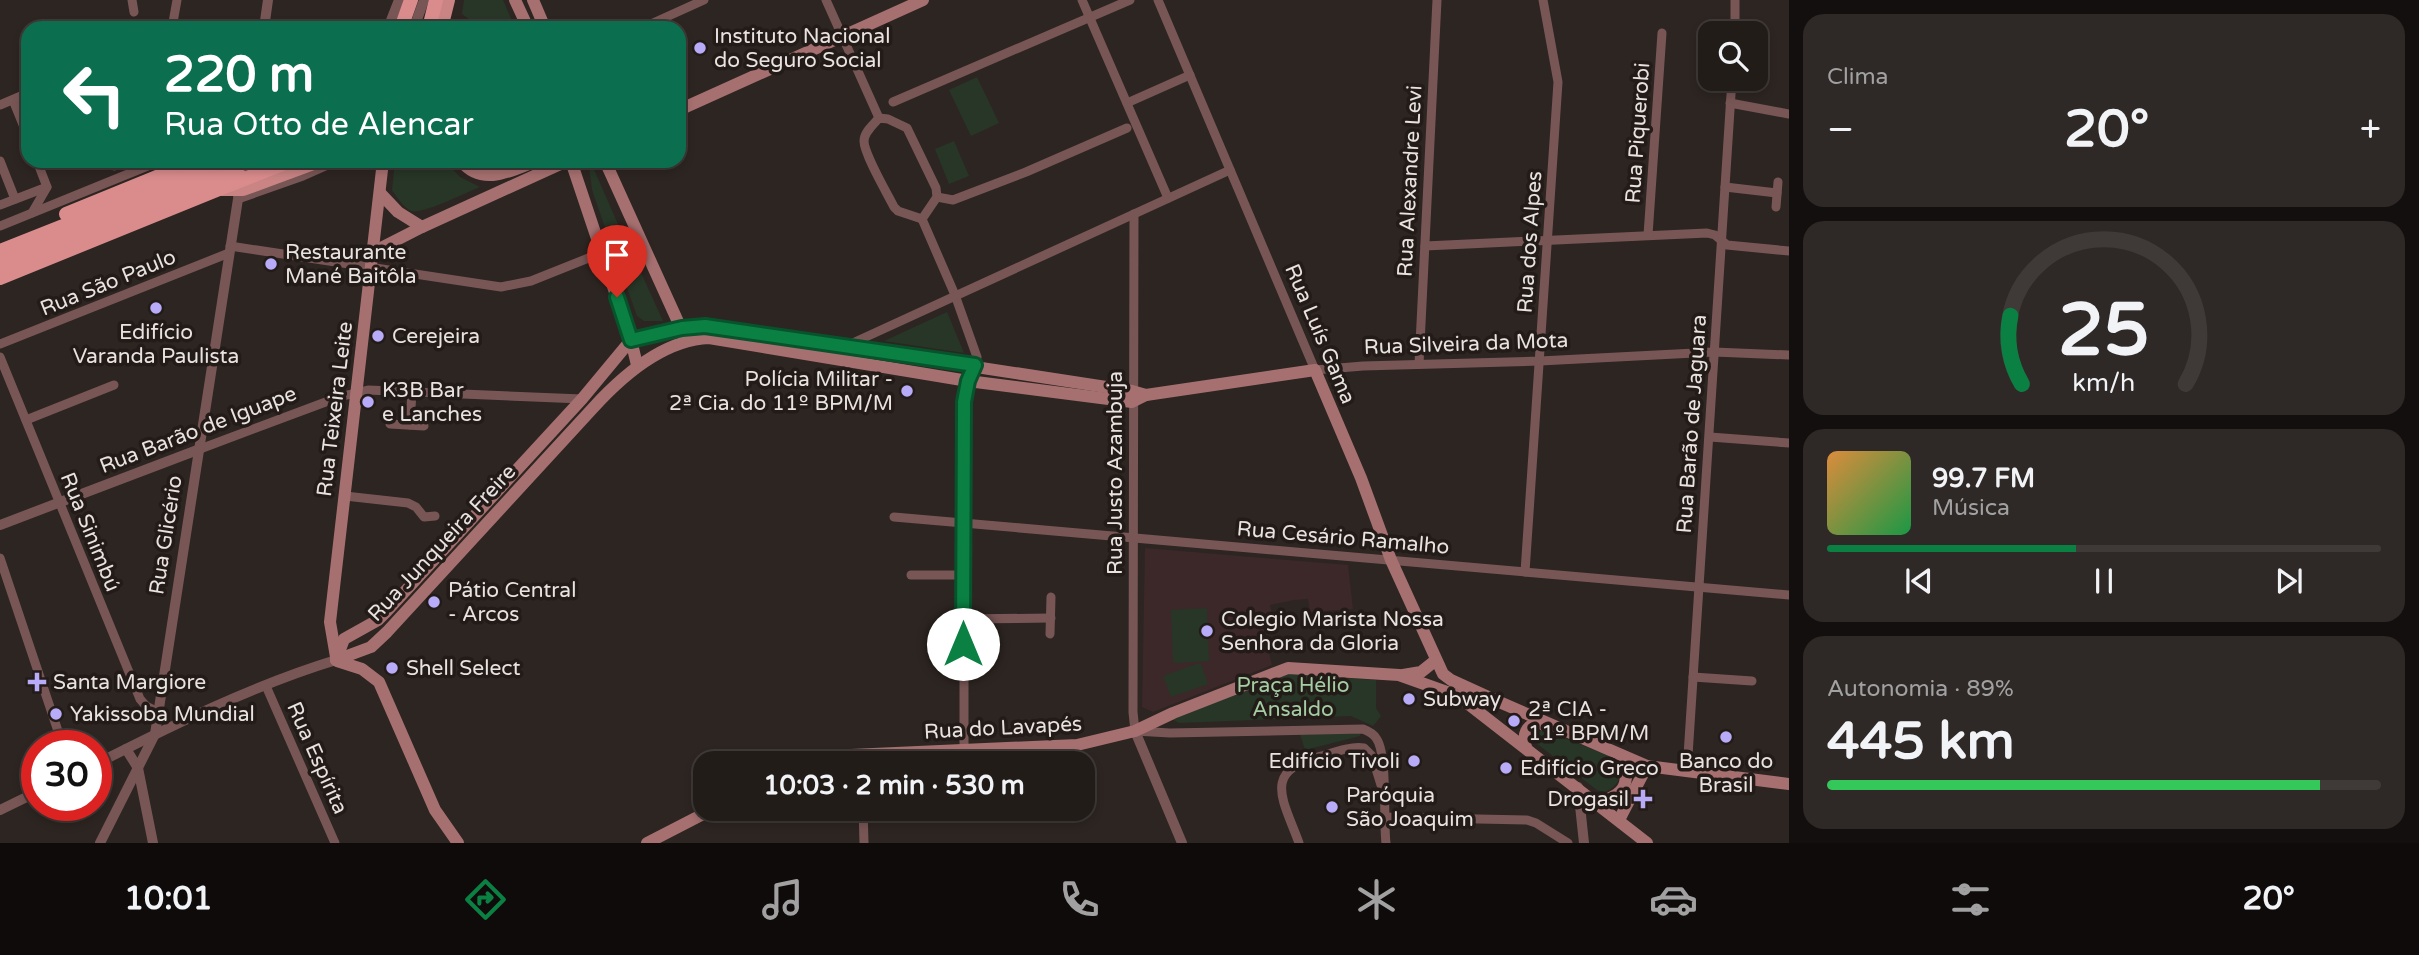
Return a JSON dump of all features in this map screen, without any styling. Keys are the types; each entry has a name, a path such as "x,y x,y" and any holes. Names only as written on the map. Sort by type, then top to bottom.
{"highway":[{"path":"404,21 411,0"},
{"path":"431,21 436,0"},
{"path":"0,240 181,168"},
{"path":"0,251 208,168"},
{"path":"0,278 272,168"},
{"path":"0,264 195,187 238,175"}],"main road":[{"path":"411,0 432,21"},
{"path":"423,0 446,21"},
{"path":"441,21 448,0"},
{"path":"515,0 525,21"},
{"path":"533,0 542,21"},
{"path":"686,107 923,0"},
{"path":"219,189 243,189 300,168"},
{"name":"Rua Teixeira Leite","path":"336,660 330,622 382,168"},
{"path":"469,168 485,176 496,176 517,168"},
{"path":"373,252 553,168"},
{"path":"571,168 631,340 637,365"},
{"path":"608,168 687,341 709,338 968,381 1132,396"},
{"path":"496,176 501,191"},
{"path":"380,193 398,212 422,227"},
{"path":"631,340 682,328 716,327 975,365 1132,396"},
{"name":"Rua Junqueira Freire","path":"336,660 346,637 378,620 387,611 582,399 631,340"},
{"name":"Rua Junqueira Freire","path":"336,660 371,647 602,398 637,365 687,341"},
{"name":"Rua Silveira da Mota","path":"1132,396 1315,370"},
{"name":"Rua Luís Gama","path":"1315,370 1361,478 1391,560 1448,685"},
{"path":"452,540 463,549"},
{"path":"336,660 362,669 379,682 435,810 458,843"},
{"path":"1399,675 1421,672 1436,660"},
{"name":"Rua do Lavapés","path":"944,751 1077,745 1135,731 1173,713 1288,668 1399,675 1448,685"},
{"path":"1448,685 1647,766 1789,784"},
{"path":"1448,685 1458,696 1647,843"},
{"path":"1526,747 1524,736 1529,727 1539,722 1549,724"},
{"path":"1597,803 1623,789 1628,777 1625,757"},
{"path":"1619,820 1647,766"},
{"path":"647,843 693,819"}],"street":[{"path":"132,0 134,12"},
{"path":"173,21 177,0"},
{"path":"265,21 268,0"},
{"path":"391,21 399,0"},
{"path":"416,21 423,0"},
{"path":"658,21 704,0"},
{"path":"826,0 879,118"},
{"path":"1082,0 1168,198"},
{"path":"892,102 1130,0"},
{"name":"Rua Luís Gama","path":"1158,0 1315,370"},
{"name":"Rua Alexandre Levi","path":"1419,364 1437,0"},
{"name":"Rua dos Alpes","path":"1525,572 1558,82 1543,0"},
{"path":"1735,0 1735,21"},
{"name":"Rua Piquerobi","path":"1648,235 1662,33"},
{"path":"1127,103 1190,75"},
{"name":"Rua Barão de Jaguara","path":"1687,771 1731,91"},
{"path":"0,104 21,96"},
{"path":"13,100 21,119"},
{"path":"1730,103 1789,114"},
{"path":"879,118 897,122 910,131 936,188 937,197 922,219"},
{"path":"879,118 869,128 865,137 867,152 894,207 898,211 922,219 977,354 964,402 964,749"},
{"path":"937,197 953,200 1127,128"},
{"path":"0,161 15,199"},
{"path":"40,168 47,187"},
{"path":"0,226 143,168"},
{"path":"238,175 246,168"},
{"path":"238,198 321,168"},
{"path":"844,347 1230,170"},
{"name":"Rua Glicério","path":"100,843 155,734 238,198 238,175"},
{"path":"1776,207 1778,182"},
{"path":"0,205 47,187"},
{"path":"31,214 47,187"},
{"path":"1725,187 1777,193"},
{"name":"Rua Justo Azambuja","path":"1133,214 1135,731"},
{"path":"1425,246 1707,233 1715,235 1727,245 1789,251"},
{"path":"230,250 371,267 459,283 501,287 531,281 601,253"},
{"name":"Rua São Paulo","path":"0,344 230,250"},
{"name":"Rua Silveira da Mota","path":"1315,370 1714,352 1789,355"},
{"name":"Rua Sinimbú","path":"0,357 140,699 158,715"},
{"path":"26,420 114,385"},
{"path":"410,425 412,391"},
{"name":"Rua Barão de Iguape","path":"0,525 357,392 412,391 582,399"},
{"path":"390,424 424,426"},
{"path":"1710,437 1789,443"},
{"path":"345,496 408,503 416,507 424,517 435,516"},
{"name":"Rua Cesário Ramalho","path":"894,517 1789,595"},
{"path":"0,558 58,730"},
{"path":"911,575 963,575"},
{"path":"1050,634 1051,597"},
{"path":"963,619 1051,618"},
{"path":"112,756 155,734 266,686 336,660"},
{"path":"1693,677 1752,681"},
{"name":"Rua Espírita","path":"266,686 335,843"},
{"path":"158,715 173,726"},
{"path":"1182,843 1135,731 1170,733 1363,729 1376,737 1383,759 1386,843"},
{"path":"1299,843 1281,793 1284,774 1297,763 1351,748 1364,748 1372,756 1383,790"},
{"path":"126,749 138,768 153,843"},
{"path":"1578,787 1584,843"},
{"path":"0,810 21,800"},
{"path":"1582,817 1589,806 1597,803"},
{"path":"1383,817 1527,820 1536,822 1568,843"},
{"path":"863,821 864,843"}],"shaded area":[{"name":"Colegio Marista Nossa Senhora da Gloria","path":"1145,548 1348,565 1353,609 1310,612 1308,599 1270,605 1276,629 1264,633 1272,665 1153,712 1142,707"}],"green space":[{"path":"464,0 503,0 512,21 472,21 462,14"},
{"path":"977,77 999,123 971,136 949,90"},
{"path":"954,141 969,176 949,184 935,149"},
{"path":"394,168 452,168 460,177 480,187 417,211 411,211 392,190"},
{"path":"589,168 593,168 621,231 608,236 592,190"},
{"path":"632,253 663,321 644,321 637,316 617,260"},
{"path":"947,312 964,353 884,341"},
{"path":"1207,608 1209,661 1173,663 1171,610"},
{"path":"1201,664 1208,684 1171,697 1163,676"},
{"name":"Praça Hélio Ansaldo","path":"1289,674 1376,680 1376,708 1381,716 1373,726 1351,716 1179,723 1172,719"},
{"path":"1299,731 1360,732 1360,736 1305,750"},
{"path":"1539,731 1546,731 1613,757 1620,767 1618,781 1605,792 1597,790 1536,743 1535,736"}],"place":[{"name":"Instituto Nacional do Seguro Social","path":"700,48"},
{"name":"Restaurante Mané Baitôla","path":"271,264"},
{"name":"Edifício Varanda Paulista","path":"156,308"},
{"name":"Cerejeira","path":"378,336"},
{"name":"Polícia Militar - 2ª Cia. do 11º BPM/M","path":"907,391"},
{"name":"K3B Bar e Lanches","path":"368,402"},
{"name":"Pátio Central - Arcos","path":"434,602"},
{"name":"Colegio Marista Nossa Senhora da Gloria","path":"1207,631"},
{"name":"Shell Select","path":"392,668"},
{"name":"Santa Margiore","path":"37,682"},
{"name":"Subway","path":"1409,699"},
{"name":"Yakissoba Mundial","path":"56,714"},
{"name":"2ª CIA - 11º BPM/M","path":"1514,721"},
{"name":"Banco do Brasil","path":"1726,737"},
{"name":"Edifício Tivoli","path":"1414,761"},
{"name":"Edifício Greco","path":"1506,768"},
{"name":"Drogasil","path":"1643,799"},
{"name":"Paróquia São Joaquim","path":"1332,807"}],"route":[{"path":"617,297 631,340 682,328 705,326 975,365 964,392 963,644"}]}
